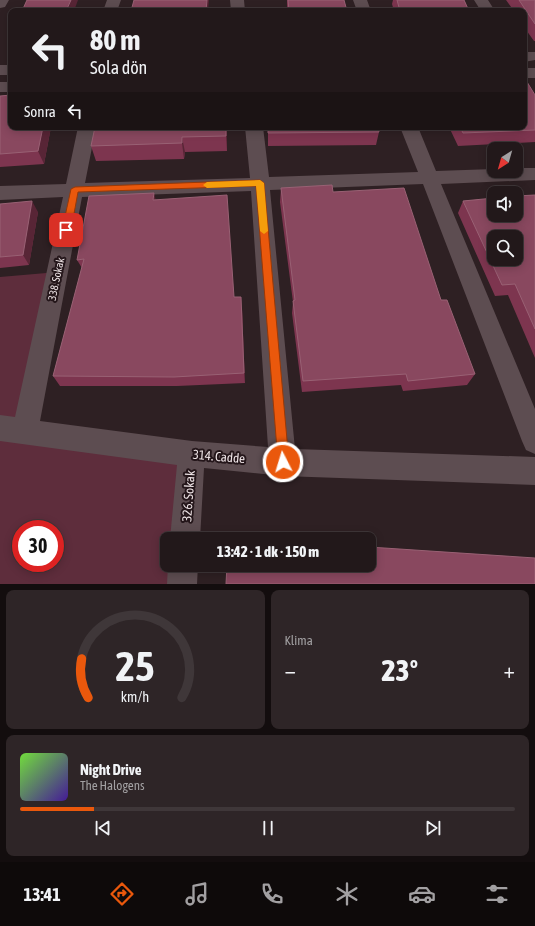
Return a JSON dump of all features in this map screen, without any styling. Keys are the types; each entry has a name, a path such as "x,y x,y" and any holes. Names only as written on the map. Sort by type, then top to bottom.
{"street":[{"path":"0,4 2,0"},
{"name":"338. Sokak","path":"12,430 75,189 85,130"},
{"path":"254,130 283,462"},
{"path":"410,130 535,442"},
{"path":"0,193 75,189 535,174"},
{"name":"314. Cadde","path":"12,430 192,454 283,462 535,471"},
{"name":"326. Sokak","path":"186,532 192,454"},
{"path":"182,584 183,572"}],"shaded area":[{"path":"58,272 25,431 192,454 186,532 160,532 160,572 183,572 182,584 0,584 0,277"}],"building":[{"path":"27,0 71,0 67,8 23,8"},
{"path":"134,0 207,0 206,8 132,8"},
{"path":"288,0 344,0 346,8 289,8"},
{"path":"397,0 464,0 468,8 399,8"},
{"path":"519,0 535,0 535,24 527,12 527,8 524,8"},
{"path":"527,82 535,95 535,130 463,133 462,130 527,130"},
{"path":"8,95 8,130 42,130 38,151 0,154 0,96"},
{"path":"94,130 226,130 226,136 182,137 182,143 91,146"},
{"path":"268,130 379,130 379,132 268,133"},
{"path":"332,185 333,192 404,188 441,300 447,300 475,374 408,381 406,374 303,381 293,301 295,300 281,188"},
{"path":"154,193 153,200 227,195 234,297 241,297 244,373 174,377 53,376 84,259 77,260 89,196"},
{"path":"535,195 535,329 515,284 502,285 493,266 523,266 523,230 487,230 487,253 463,201 487,199 487,222 523,222 523,196"},
{"path":"32,201 23,255 0,257 0,204"},
{"path":"376,547 535,558 535,584 226,584 227,572 376,572"}],"slow traffic":[{"path":"207,185 260,183 264,231"}],"route":[{"path":"66,230 75,189 260,183 283,462"}]}
